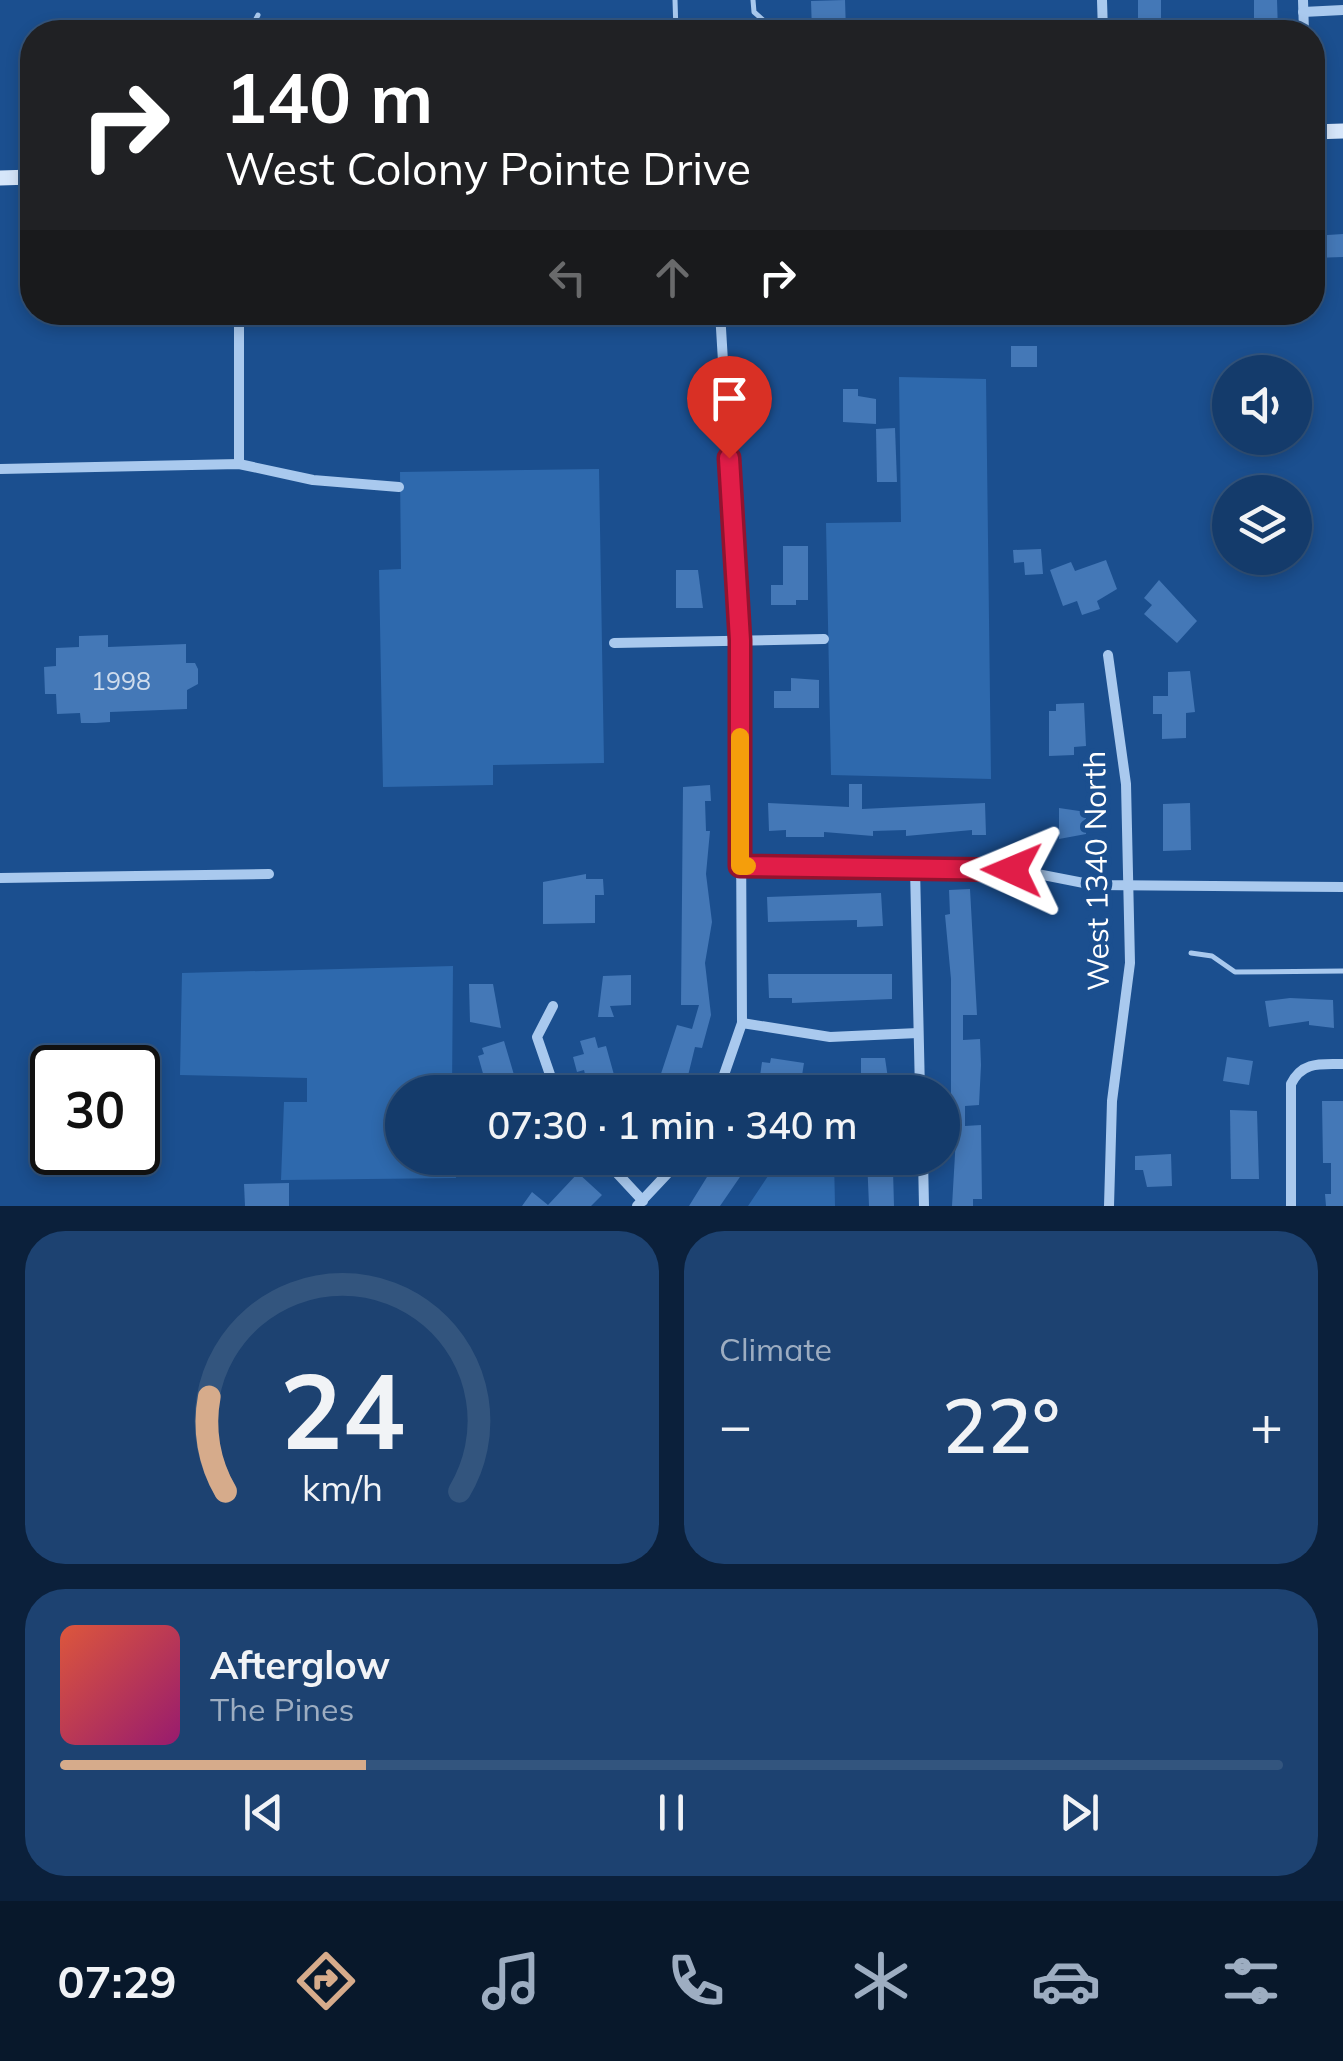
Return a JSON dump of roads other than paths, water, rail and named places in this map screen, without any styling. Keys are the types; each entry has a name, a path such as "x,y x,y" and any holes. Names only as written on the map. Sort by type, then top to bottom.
{"street":[{"path":"1303,6 1343,10"},
{"path":"239,325 239,464"},
{"path":"721,325 740,640 742,1023 724,1075"},
{"path":"0,469 239,464 314,480 399,488"},
{"path":"614,643 824,639"},
{"name":"West 1340 North","path":"1108,655 1126,784 1130,963 1112,1101 1109,1206"},
{"path":"740,866 1012,870 1094,885 1343,887"},
{"path":"915,868 919,1075"},
{"path":"0,878 268,874"},
{"path":"550,1075 536,1038 553,1006"},
{"path":"742,1023 830,1037 918,1033"},
{"path":"1291,1206 1289,1101 1296,1072 1310,1064 1343,1064"},
{"path":"617,1175 640,1204 666,1175"},
{"path":"923,1175 924,1206"}],"lane":[{"path":"255,20 258,15"},
{"path":"1191,954 1212,956 1235,972 1343,971"}]}
